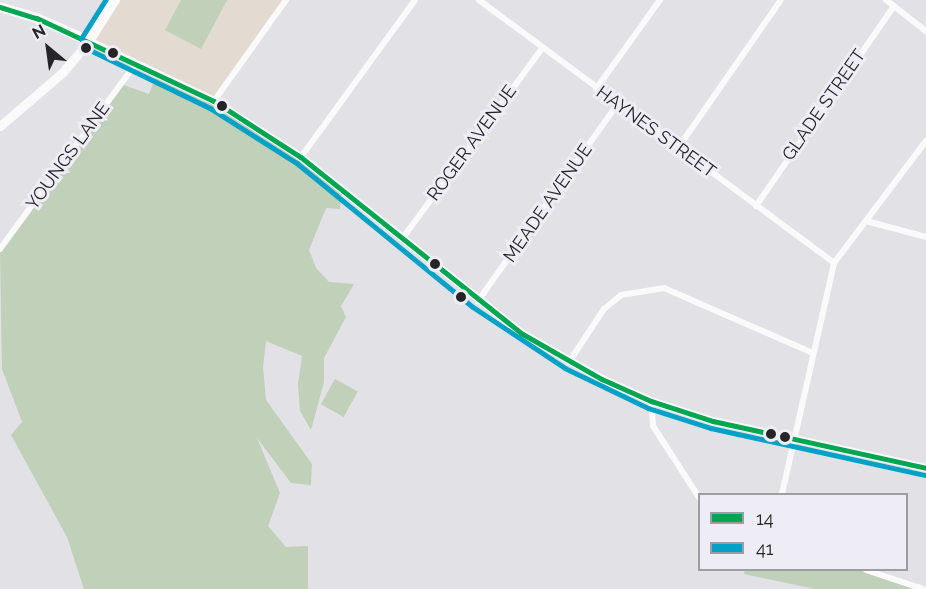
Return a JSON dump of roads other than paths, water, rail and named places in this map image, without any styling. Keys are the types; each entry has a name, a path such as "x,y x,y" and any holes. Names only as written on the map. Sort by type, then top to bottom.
{"main road":[{"path":"0,126 63,72 89,41 115,0"},
{"path":"0,7 37,18 89,41"}],"street":[{"path":"214,100 286,0"},
{"path":"301,157 415,0"},
{"name":"HAYNES STREET","path":"479,0 617,105 834,263"},
{"path":"596,89 660,0"},
{"path":"678,148 781,0"},
{"path":"886,0 926,31"},
{"name":"GLADE STREET","path":"756,206 894,6"},
{"path":"89,41 214,100 301,157 478,301 569,362 651,401 712,421 926,468"},
{"name":"ROGER AVENUE","path":"402,239 543,47"},
{"name":"YOUNGS LANE","path":"0,249 136,63"},
{"name":"MEADE AVENUE","path":"478,301 617,105"},
{"path":"782,493 834,263 926,141"},
{"path":"866,221 926,237"},
{"path":"569,362 604,309 621,295 664,288 813,353"},
{"path":"651,401 653,426 698,497"},
{"path":"869,571 923,589"}]}
